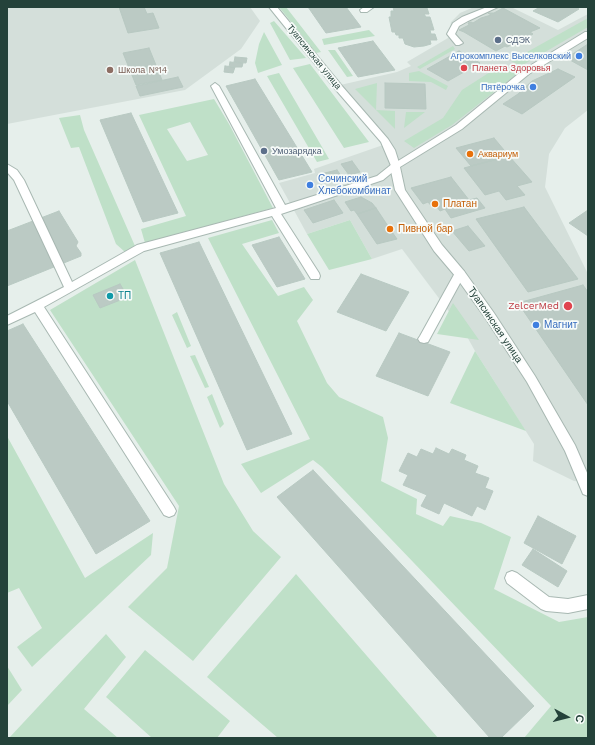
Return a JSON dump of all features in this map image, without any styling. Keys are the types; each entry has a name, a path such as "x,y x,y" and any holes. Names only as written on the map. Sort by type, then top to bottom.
{"street":[{"name":"Туапсинская улица","path":"273,7 339,88 385,141 390,150 395,166 400,190 438,248 460,274 490,316 531,379 570,449 588,490"},
{"path":"459,43 451,34 456,25 465,19 494,7"},
{"path":"7,321 70,289 141,248 278,211 380,178 395,166 459,127 526,72 588,34"},
{"path":"215,86 278,211 315,276"},
{"path":"7,167 14,172 19,180 70,289"},
{"path":"424,339 460,274"},
{"path":"37,305 169,511"},
{"path":"512,578 546,604 568,606 588,602"}],"shaded area":[{"name":"Школа №14","path":"7,7 250,7 260,21 241,49 185,90 7,124"},
{"path":"474,7 511,7 558,30 588,14 588,110 565,128 549,154 545,187 588,274 588,482 574,481 533,461 534,444 465,333 402,249 372,259 350,220 307,234 279,183 315,173 314,169 383,145 336,86 397,72 411,66 407,62 448,38 451,22 460,13"}],"green space":[{"path":"279,7 286,7 321,52 316,53"},
{"path":"588,18 588,27 521,66 511,61"},
{"path":"274,21 306,58 290,60 270,23"},
{"path":"369,30 375,36 324,45 322,39"},
{"path":"264,32 282,65 258,73 255,63 259,44"},
{"path":"453,46 455,49 420,69 417,67"},
{"path":"328,50 335,50 353,76 347,77"},
{"path":"310,64 369,142 344,148 293,68"},
{"path":"501,65 517,74 452,125 414,148 404,141 443,118 462,90"},
{"path":"419,71 448,86 446,90 431,82 409,81 409,73"},
{"path":"279,73 329,159 317,162 267,76"},
{"path":"377,83 376,110 355,89"},
{"path":"214,99 229,124 273,208 145,243 141,229 186,216 139,115","holes":["190,122 208,155 187,161 167,129"]},
{"path":"376,110 395,111 395,129"},
{"path":"406,112 425,112 404,128"},
{"path":"80,115 84,130 135,246 125,252 116,244 79,147 71,148 59,118"},
{"path":"272,220 279,233 242,244 278,296 304,287 313,300 297,321 327,383 339,397 383,417 388,438 381,481 417,499 416,514 443,526 450,516 481,523 511,537 494,589 559,622 588,617 588,738 524,738 551,706 322,467 313,460 261,493 241,464 310,439 208,238"},
{"path":"350,220 372,259 329,270 307,234"},
{"path":"135,260 224,484 253,531 281,557 193,661 128,607 167,568 179,506 50,310"},
{"path":"453,303 479,340 437,334"},
{"path":"177,312 191,346 187,348 172,315"},
{"path":"475,351 526,431 450,403"},
{"path":"195,355 209,387 205,388 190,356"},
{"path":"212,394 224,424 220,428 207,397"},
{"path":"7,436 85,578 153,533 151,555 32,667 17,647 42,628 19,588 7,593"},
{"path":"296,574 438,738 278,738 207,677"},
{"path":"106,634 126,657 84,709 118,738 9,738"},
{"path":"145,650 230,721 217,738 152,738 106,697"},
{"path":"7,666 22,690 7,706"}],"building":[{"path":"119,7 144,7 147,14 153,13 159,28 128,33"},
{"path":"308,7 346,7 361,27 326,33"},
{"path":"393,7 427,8 429,14 424,14 426,17 430,17 434,30 430,30 431,34 435,34 437,40 430,40 431,44 424,46 414,47 405,44 403,38 399,38 399,35 392,32 389,17 391,17 391,11 394,11"},
{"path":"540,7 575,7 579,9 558,22 533,11"},
{"path":"503,8 540,28 530,32 533,34 527,37 524,36 519,40 512,42 513,44 496,51 459,30 469,25 468,23 473,23 481,18 491,15 488,13 494,13"},
{"path":"373,41 395,70 358,77 338,48"},
{"path":"588,44 588,70 570,60 568,57"},
{"path":"149,48 162,80 136,85 123,53"},
{"path":"459,51 480,63 448,81 427,69"},
{"path":"235,57 247,58 246,63 234,62"},
{"path":"230,62 243,63 242,67 229,67"},
{"path":"225,66 235,67 233,73 224,72"},
{"path":"558,69 575,77 522,114 503,104 518,94 532,81"},
{"path":"178,77 183,87 140,96 136,86"},
{"path":"255,79 312,172 279,180 226,86"},
{"path":"385,83 425,84 426,109 385,108"},
{"path":"131,113 178,213 143,222 100,120"},
{"path":"494,138 509,156 471,166 456,148"},
{"path":"509,156 532,182 517,186 525,195 506,200 499,191 485,195 464,168"},
{"path":"352,161 360,172 349,175 341,164"},
{"path":"337,170 342,177 322,183 317,175"},
{"path":"451,177 469,200 477,198 485,208 451,218 445,209 440,211 437,207 433,208 428,202 423,204 411,188"},
{"path":"361,197 372,203 376,208 357,214 354,210 351,211 345,202"},
{"path":"334,200 343,213 313,223 304,210"},
{"path":"524,207 578,279 528,292 476,219"},
{"path":"376,208 397,239 377,244 357,214"},
{"path":"588,210 588,236 569,223"},
{"path":"59,211 78,242 76,246 81,253 81,256 7,286 7,231"},
{"path":"468,226 485,246 469,251 452,231"},
{"path":"279,237 305,279 277,287 252,245"},
{"path":"199,242 292,434 247,450 160,253"},
{"path":"361,274 409,292 386,331 337,312"},
{"name":"ТП","path":"120,284 128,297 100,308 93,295"},
{"path":"583,285 588,292 588,405 518,303"},
{"path":"23,324 150,521 96,554 7,401 7,331"},
{"path":"399,333 450,352 428,396 376,376"},
{"path":"436,448 449,454 452,449 466,455 464,460 478,466 475,473 489,478 485,488 493,491 485,510 477,506 472,516 444,503 439,514 421,506 427,495 403,485 408,475 399,471 408,453 417,457 421,449 433,454"},
{"path":"313,470 534,706 501,738 490,738 277,497"},
{"path":"538,516 576,536 562,564 524,543"},
{"path":"533,549 567,571 558,587 522,565"}],"place":[{"name":"СДЭК","path":"498,40"},
{"name":"Агрокомплекс Выселковский","path":"579,56"},
{"name":"Планета Здоровья","path":"464,68"},
{"name":"Школа №14","path":"110,70"},
{"name":"Пятёрочка","path":"533,87"},
{"name":"Умозарядка","path":"264,151"},
{"name":"Аквариум","path":"470,154"},
{"name":"Сочинский Хлебокомбинат","path":"310,185"},
{"name":"Платан","path":"435,204"},
{"name":"Пивной бар","path":"390,229"},
{"name":"ТП","path":"110,296"},
{"name":"ZelcerMed","path":"568,306"},
{"name":"Магнит","path":"536,325"}]}
